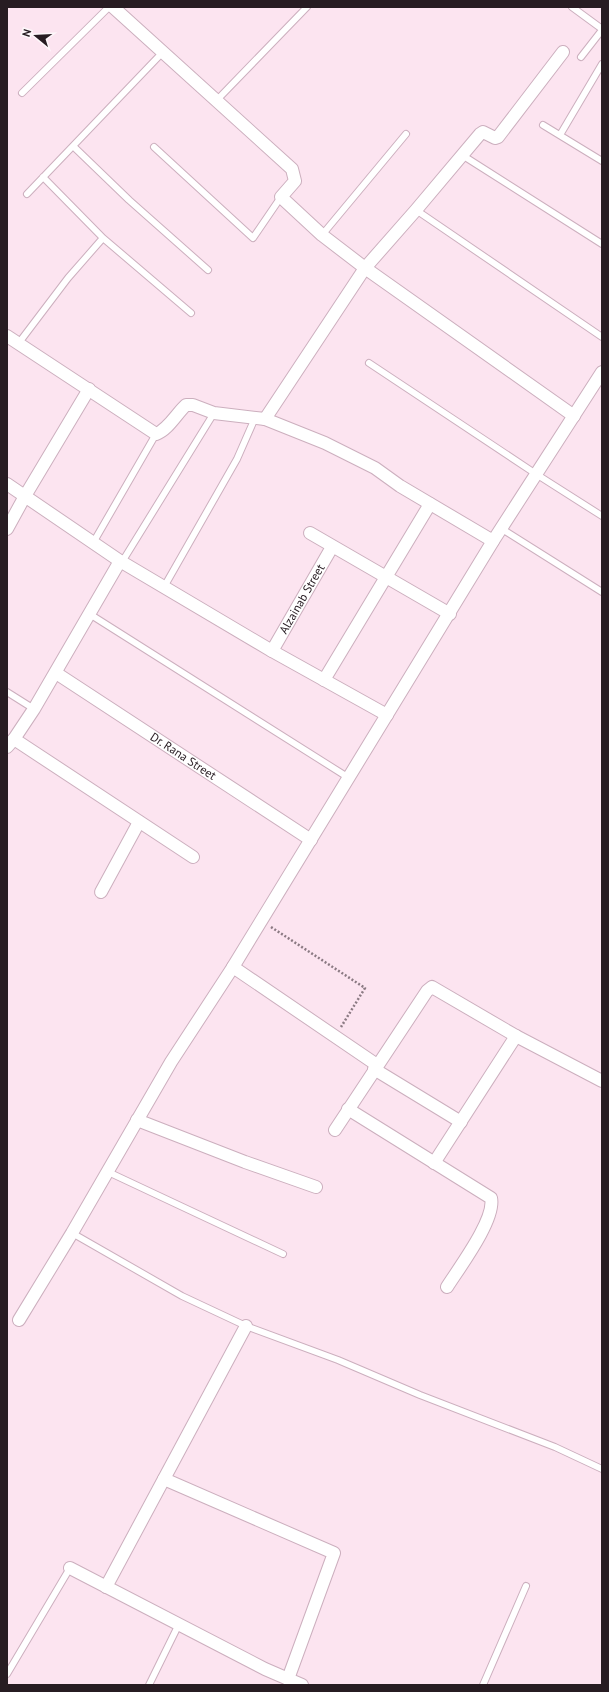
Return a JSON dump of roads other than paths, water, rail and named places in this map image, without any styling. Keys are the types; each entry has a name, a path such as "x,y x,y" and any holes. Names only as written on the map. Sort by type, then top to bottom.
{"street":[{"path":"113,7 216,102 292,169 295,181 281,197 322,235 365,268 574,416"},
{"path":"260,418 365,268 480,134 483,132 495,138 498,137 563,52"},
{"path":"7,336 156,434 160,433 186,405 193,405 214,414 260,418 325,443 375,468 400,486 493,541"},
{"path":"19,1320 72,1233 106,1171 171,1062 233,967 450,614 493,541 602,372"},
{"path":"7,529 89,389"},
{"path":"7,484 121,561 164,588 272,651 387,715"},
{"path":"324,680 430,504"},
{"path":"310,533 450,614"},
{"name":"Alzainab Street","path":"272,651 332,547"},
{"path":"121,561 88,613 56,673 11,743 193,857"},
{"name":"Dr. Rana Street","path":"56,673 311,840"},
{"path":"101,892 139,822"},
{"path":"233,967 335,1036 376,1067 461,1122"},
{"path":"335,1130 427,991 432,987 516,1036 602,1081"},
{"path":"434,1163 516,1036"},
{"path":"348,1109 491,1198 491,1212 482,1231 447,1287"},
{"path":"137,1120 245,1162 316,1187"},
{"path":"106,1587 246,1326"},
{"path":"164,1479 334,1553 287,1682"},
{"path":"70,1568 287,1682 302,1685"}],"lane":[{"path":"22,93 109,7"},
{"path":"216,102 307,7"},
{"path":"572,7 602,29 581,57"},
{"path":"27,194 162,52"},
{"path":"560,135 602,64"},
{"path":"543,125 602,161"},
{"path":"322,235 406,134"},
{"path":"73,146 129,200 208,270"},
{"path":"154,147 253,238 281,197"},
{"path":"462,155 602,244"},
{"path":"43,177 103,238 191,313"},
{"path":"416,210 602,337"},
{"path":"18,344 68,278 103,238"},
{"path":"369,362 536,474 602,516"},
{"path":"121,561 214,414"},
{"path":"164,588 260,418"},
{"path":"93,542 156,434"},
{"path":"502,529 600,591 602,583"},
{"path":"88,613 349,778"},
{"path":"7,692 34,709"},
{"path":"106,1171 283,1254"},
{"path":"72,1233 182,1296 246,1326 338,1360 457,1410 602,1468"},
{"path":"7,1674 70,1568"},
{"path":"483,1685 526,1586"},
{"path":"149,1685 179,1624"}]}
